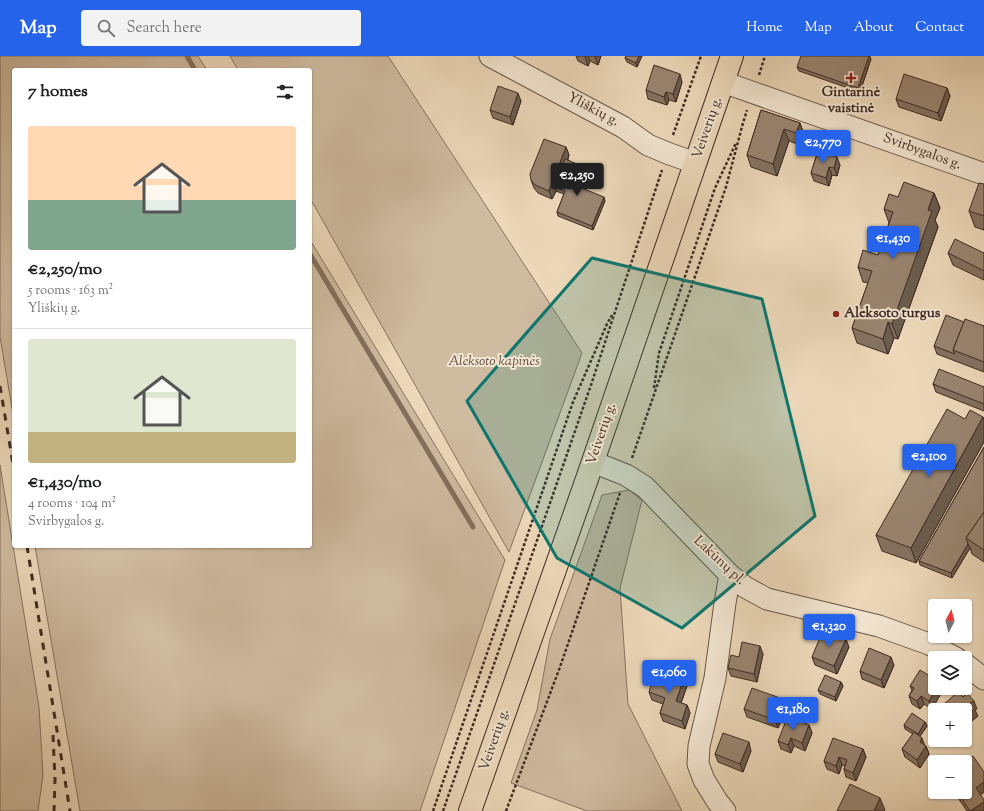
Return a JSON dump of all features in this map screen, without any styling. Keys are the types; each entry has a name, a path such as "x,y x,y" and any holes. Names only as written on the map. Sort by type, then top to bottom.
{"main road":[{"name":"Veiverių g.","path":"470,811 593,462 732,56"}],"street":[{"name":"Yliškių g.","path":"490,56 623,127 648,145 667,154 695,163"},
{"name":"Svirbygalos g.","path":"723,82 984,174"},
{"name":"Lakūnų pl.","path":"593,462 626,475 645,487 730,575 745,587 767,599 879,626 929,644 942,651"},
{"path":"725,811 704,780 698,764 699,746 715,678 730,575"},
{"path":"972,670 984,679"}],"path":[{"path":"443,811 592,385 667,154 701,56"},
{"path":"506,811 560,667 726,187 739,136 715,188 659,353 654,394"},
{"path":"433,811 573,402 607,324 615,312"}],"highlighted area":[{"path":"592,258 762,299 815,516 682,628 557,558 467,401"}],"green space":[{"path":"0,56 198,56 206,68 12,68 12,408 0,337"},
{"name":"Aleksoto kapinės","path":"230,56 388,56 582,353 509,552 312,202 312,68 237,68"},
{"path":"312,243 505,560 420,811 80,811 35,548 312,548"},
{"path":"0,465 12,539 12,548 13,548 39,707 43,775 38,811 0,811"},
{"path":"629,490 642,500 620,588 628,704 682,811 587,811 511,783 537,710 550,639 602,495"}],"building":[{"path":"626,56 639,56 636,63 625,58"},
{"path":"801,56 869,56 858,88 797,67"},
{"path":"654,65 680,74 673,94 666,92 664,97 646,90"},
{"path":"904,74 947,88 938,113 896,99"},
{"path":"498,86 518,93 510,117 490,110"},
{"path":"761,110 800,123 796,133 784,129 773,164 747,155"},
{"path":"544,139 566,147 549,191 535,185 531,180 530,174"},
{"path":"818,151 837,157 834,168 829,167 826,178 811,173"},
{"path":"565,159 577,164 569,183 604,197 592,226 557,212 565,191 554,187"},
{"path":"904,182 934,193 928,210 932,211 892,324 888,322 883,339 852,328 872,271 858,267 863,250 878,255 893,212 884,209 889,194 898,197"},
{"path":"979,183 984,184 984,216 969,211"},
{"path":"955,239 984,253 984,271 948,253"},
{"path":"946,315 964,322 953,350 955,354 934,346"},
{"path":"965,319 984,326 984,362 953,350"},
{"path":"939,369 984,387 984,404 933,384"},
{"path":"947,409 965,419 970,410 983,417 911,548 876,535"},
{"path":"984,447 984,512 966,538 968,544 951,573 919,561"},
{"path":"984,512 984,550 966,538"},
{"path":"823,630 846,639 834,666 812,657"},
{"path":"742,642 760,646 754,674 728,668 731,655 739,657"},
{"path":"869,648 891,657 881,680 860,671"},
{"path":"656,669 684,678 676,701 687,705 682,721 660,713 665,698 649,692"},
{"path":"920,670 928,675 928,695 933,695 929,701 921,696 917,701 909,696 914,688 910,686"},
{"path":"825,675 841,682 835,697 818,690"},
{"path":"752,688 783,699 775,720 744,709"},
{"path":"954,695 961,695 963,697 965,695 969,695 974,701 970,703 945,703"},
{"path":"912,713 925,722 918,734 904,725"},
{"path":"788,716 809,725 802,743 791,738 788,745 778,741"},
{"path":"914,732 922,738 920,742 926,746 917,760 902,749"},
{"path":"723,733 749,742 740,764 715,754"},
{"path":"833,738 863,749 853,773 844,769 847,760 839,757 836,766 824,761"},
{"path":"973,756 984,772 984,782 976,788 984,802 970,811 962,799 972,799"},
{"path":"850,784 880,798 874,811 837,811"}],"waterway":[{"path":"187,56 194,68"},
{"path":"312,257 473,527"}],"railway":[{"path":"0,386 12,458"},
{"path":"27,548 70,811"},
{"path":"53,735 55,779 54,811"}],"place":[{"name":"Gintarinė vaistinė","path":"851,78"},
{"name":"Aleksoto turgus","path":"836,314"}]}
